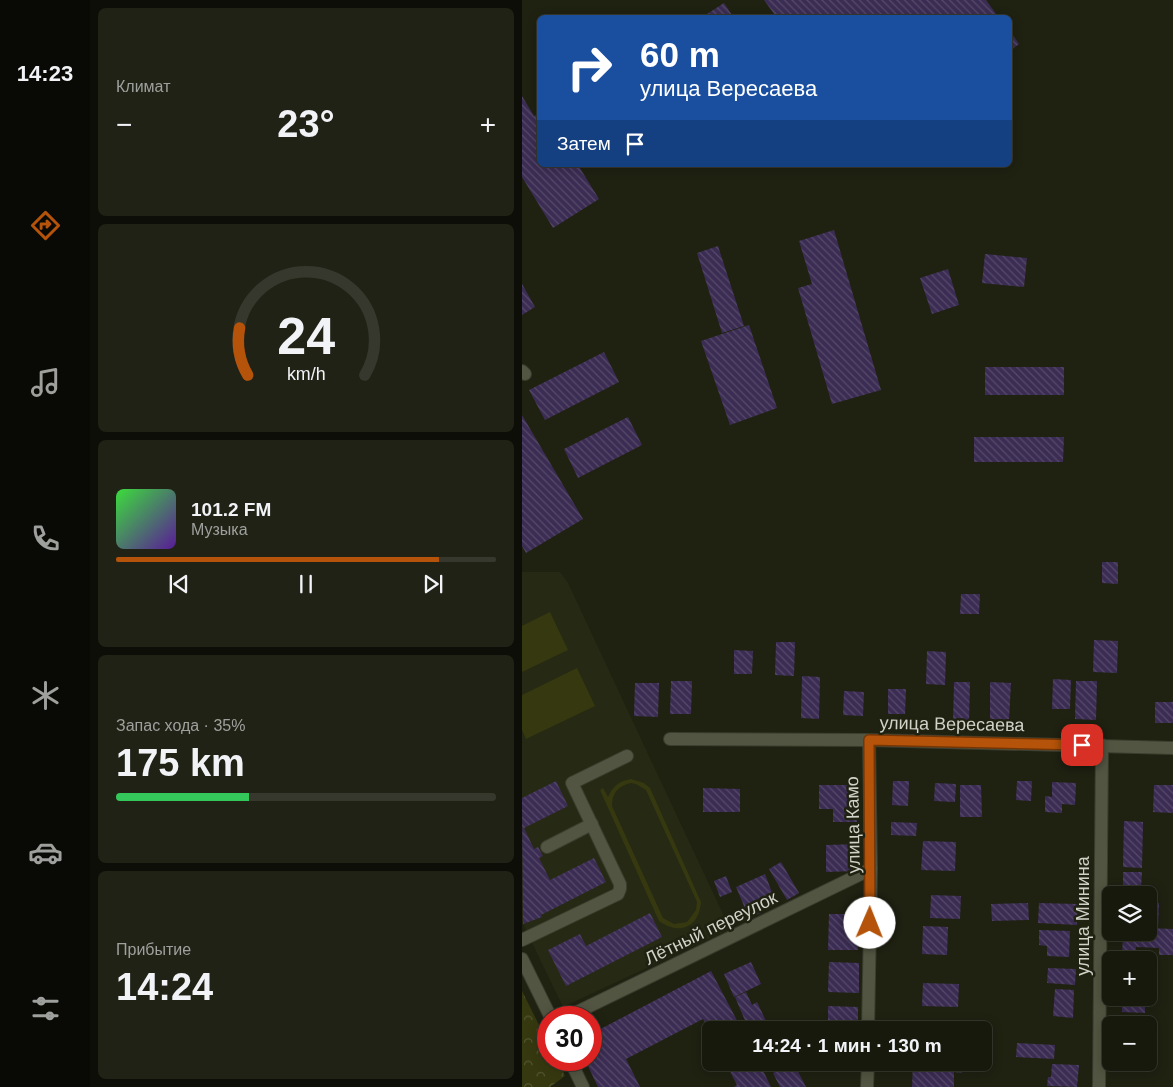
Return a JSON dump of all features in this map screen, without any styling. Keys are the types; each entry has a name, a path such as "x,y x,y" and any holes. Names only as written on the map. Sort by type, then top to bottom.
{"street":[{"name":"улица Вересаева","path":"670,739 869,740 1172,748"},
{"name":"улица Камо","path":"868,1021 871,869 869,740"},
{"name":"улица Минина","path":"1099,1087 1102,745"},
{"path":"522,940 618,894 620,884 572,783 627,756"},
{"path":"547,847 592,824"},
{"name":"Лётный переулок","path":"590,1006 871,869"},
{"path":"522,959 545,1006"},
{"path":"575,1071 582,1087"},
{"path":"867,1087 868,1071"}],"shaded area":[{"path":"522,572 560,572 568,583 730,929 563,1006 522,922"}],"green space":[{"path":"550,612 568,650 522,672 522,626"},
{"path":"577,668 595,706 526,739 522,730 522,695"},
{"path":"631,779 644,783 650,788 701,902 697,918 687,926 674,928 659,921 600,790 603,788 608,797 617,785","holes":["631,783 646,790 697,902 696,910 687,922 674,924 663,918 612,806 613,797 619,788"]},
{"path":"522,991 537,1021 537,1071 562,1071 565,1076 550,1087 522,1087"}],"building":[{"path":"764,0 986,0 997,15 775,15"},
{"path":"724,3 732,15 708,15"},
{"path":"1012,34 1019,44 1012,49"},
{"path":"522,96 534,116 537,114 537,167 579,167 599,199 553,228 522,177"},
{"path":"834,230 881,390 832,404 798,288 812,284 799,241"},
{"path":"718,246 744,326 722,333 697,253"},
{"path":"985,254 1027,258 1024,287 982,283"},
{"path":"948,269 959,305 932,314 920,278"},
{"path":"522,284 535,307 522,315"},
{"path":"749,325 777,408 730,425 701,341"},
{"path":"604,352 619,382 545,420 529,390"},
{"path":"985,367 1064,367 1064,395 985,395"},
{"path":"522,415 583,519 526,553 522,546"},
{"path":"628,417 642,445 578,478 564,449"},
{"path":"974,437 1064,437 1063,462 974,462"},
{"path":"1102,562 1118,562 1118,584 1102,583"},
{"path":"961,594 980,594 979,614 960,614"},
{"path":"1094,640 1118,641 1117,673 1093,672"},
{"path":"776,642 795,642 794,676 775,675"},
{"path":"734,650 753,651 752,674 734,674"},
{"path":"927,651 946,652 945,685 926,684"},
{"path":"802,676 820,677 819,719 801,718"},
{"path":"1053,679 1071,680 1070,709 1052,709"},
{"path":"671,681 692,681 691,714 670,714"},
{"path":"1076,681 1097,681 1096,720 1075,719"},
{"path":"954,682 970,682 969,722 953,721"},
{"path":"990,682 1011,683 1009,720 990,719"},
{"path":"635,683 659,683 658,717 634,716"},
{"path":"888,689 906,689 905,714 888,714"},
{"path":"844,691 864,692 863,716 843,715"},
{"path":"1155,702 1173,702 1173,723 1155,723"},
{"path":"556,781 568,806 524,828 534,849 538,847 543,856 539,858 550,880 594,858 606,882 541,915 542,917 523,924 522,798"},
{"path":"893,781 909,781 908,806 892,805"},
{"path":"1017,781 1032,781 1031,801 1016,800"},
{"path":"1052,782 1076,783 1075,805 1062,804 1062,813 1045,812 1045,796 1052,797"},
{"path":"935,783 956,784 955,802 934,801"},
{"path":"819,785 857,785 857,822 833,822 833,809 819,809"},
{"path":"960,785 981,785 982,817 960,817"},
{"path":"1154,785 1173,785 1173,813 1153,812"},
{"path":"703,788 740,789 740,812 703,812"},
{"path":"1124,821 1143,822 1142,868 1123,867"},
{"path":"891,822 917,823 916,836 891,835"},
{"path":"923,841 956,842 955,871 921,870"},
{"path":"857,844 857,871 826,872 826,845"},
{"path":"781,862 799,893 787,900 769,869"},
{"path":"1123,872 1142,872 1141,886 1123,886"},
{"path":"765,874 775,900 759,907 761,913 749,918 736,887"},
{"path":"726,876 732,892 720,897 714,881"},
{"path":"931,895 961,896 960,919 930,918"},
{"path":"1028,903 1029,920 992,921 991,904"},
{"path":"1039,903 1078,904 1077,925 1038,923"},
{"path":"1157,903 1159,903 1158,928"},
{"path":"650,913 662,937 566,986 548,950 580,934 586,946"},
{"path":"829,914 859,914 858,950 828,950"},
{"path":"923,926 948,927 947,955 922,954"},
{"path":"1157,928 1173,929 1173,955 1159,955 1159,948 1136,947 1136,951 1122,951 1123,941 1157,941"},
{"path":"1039,930 1070,931 1069,957 1047,956 1047,946 1039,945"},
{"path":"751,962 761,984 734,997 724,974"},
{"path":"829,962 859,963 859,993 828,992"},
{"path":"1048,968 1076,969 1075,985 1047,983"},
{"path":"711,971 737,1021 704,1021 703,1019 626,1059 640,1087 598,1087 590,1071 602,1071 602,1028"},
{"path":"923,983 959,984 958,1007 922,1006"},
{"path":"1055,989 1074,990 1073,1018 1053,1016"},
{"path":"746,992 752,1005 757,1002 766,1021 745,1021 735,997"},
{"path":"828,1006 858,1007 858,1021 828,1021"},
{"path":"1122,1006 1145,1006 1145,1013 1122,1012"},
{"path":"1017,1043 1055,1045 1054,1059 1016,1057"},
{"path":"1052,1064 1079,1065 1077,1087 1047,1086 1048,1077 1051,1077"},
{"path":"730,1071 763,1071 771,1087 734,1087 737,1085"},
{"path":"777,1071 798,1071 806,1087 780,1087 773,1073"},
{"path":"913,1071 962,1071 962,1073 954,1072 954,1087 912,1087"}],"route":[{"path":"870,923 869,740 1082,745"}]}
